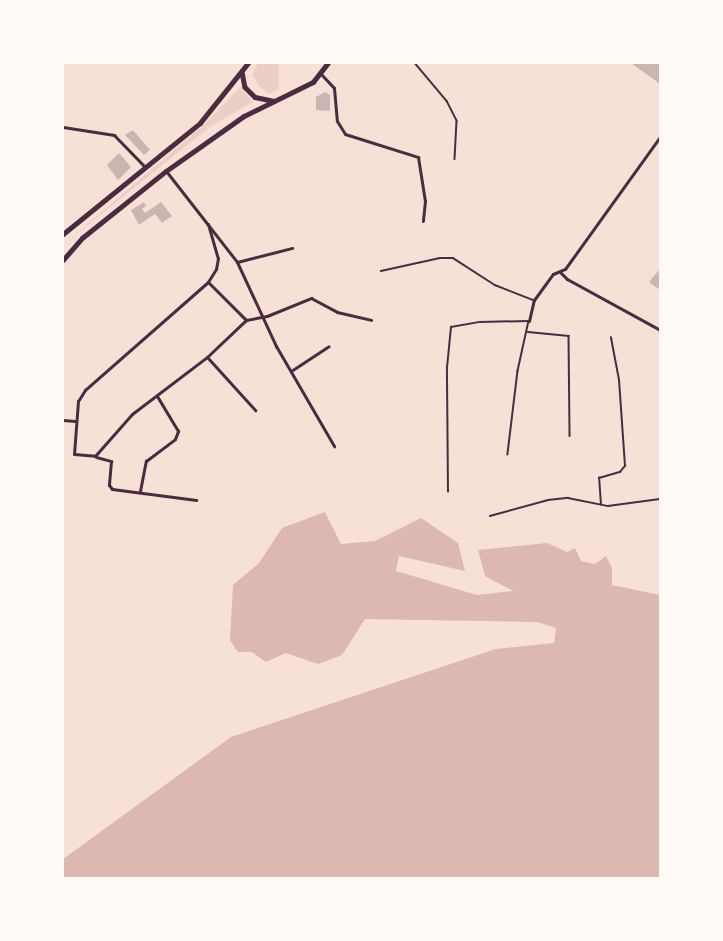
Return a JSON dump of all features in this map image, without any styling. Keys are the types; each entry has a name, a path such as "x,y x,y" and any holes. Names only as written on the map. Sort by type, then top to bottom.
{"main road":[{"path":"63,234 207,117 248,63"},
{"path":"63,260 82,238 166,171 228,126 321,74 328,63"},
{"path":"242,72 246,87 255,97 276,101"}],"street":[{"path":"321,74 334,88 337,121 345,134 418,157 425,201 423,221"},
{"path":"63,127 114,135 144,166"},
{"path":"529,321 534,300 553,274 560,272 660,137"},
{"path":"166,171 237,262 261,317 334,446"},
{"path":"196,500 110,488 111,461 73,452 78,401 97,376 208,282 216,270 218,258 208,224"},
{"path":"237,262 292,248"},
{"path":"560,272 567,279 660,330"},
{"path":"208,282 246,320"},
{"path":"95,456 132,414 207,357 246,320 261,317 291,303 317,298 337,312 371,320"},
{"path":"291,371 329,346"},
{"path":"207,357 255,410"},
{"path":"140,492 146,461 175,439 178,431 157,396"},
{"path":"63,420 75,421"}],"lane":[{"path":"415,63 447,101 457,122 455,159"},
{"path":"381,272 453,258 495,285 534,300"},
{"path":"448,492 447,368 451,327 480,322 529,321 511,416 508,454"},
{"path":"527,332 569,336 570,436"},
{"path":"600,505 599,478 621,472 625,466 618,380 611,338"},
{"path":"490,516 548,500 568,498 600,505 660,499"}],"shaded area":[{"path":"258,63 279,63 279,89 269,94 261,88 252,75"},
{"path":"240,87 253,102 211,126 63,245 207,122"},
{"path":"325,512 341,544 375,541 421,518 458,543 465,571 399,556 396,571 477,595 513,591 485,576 478,550 547,543 567,552 575,548 581,561 595,564 606,556 612,568 612,585 660,595 660,878 63,878 63,859 231,737 496,649 554,643 556,628 537,622 365,619 342,655 318,664 286,653 266,662 252,652 238,652 230,640 233,585 259,563 282,528"}],"building":[{"path":"631,63 660,63 660,84"},
{"path":"325,92 330,95 330,111 316,110 316,97"},
{"path":"133,130 150,150 144,155 125,135"},
{"path":"119,153 131,167 118,180 107,165"},
{"path":"144,202 146,206 142,209 145,213 161,202 172,216 162,223 155,214 139,225 131,210"},
{"path":"660,271 660,290 649,282"}]}
